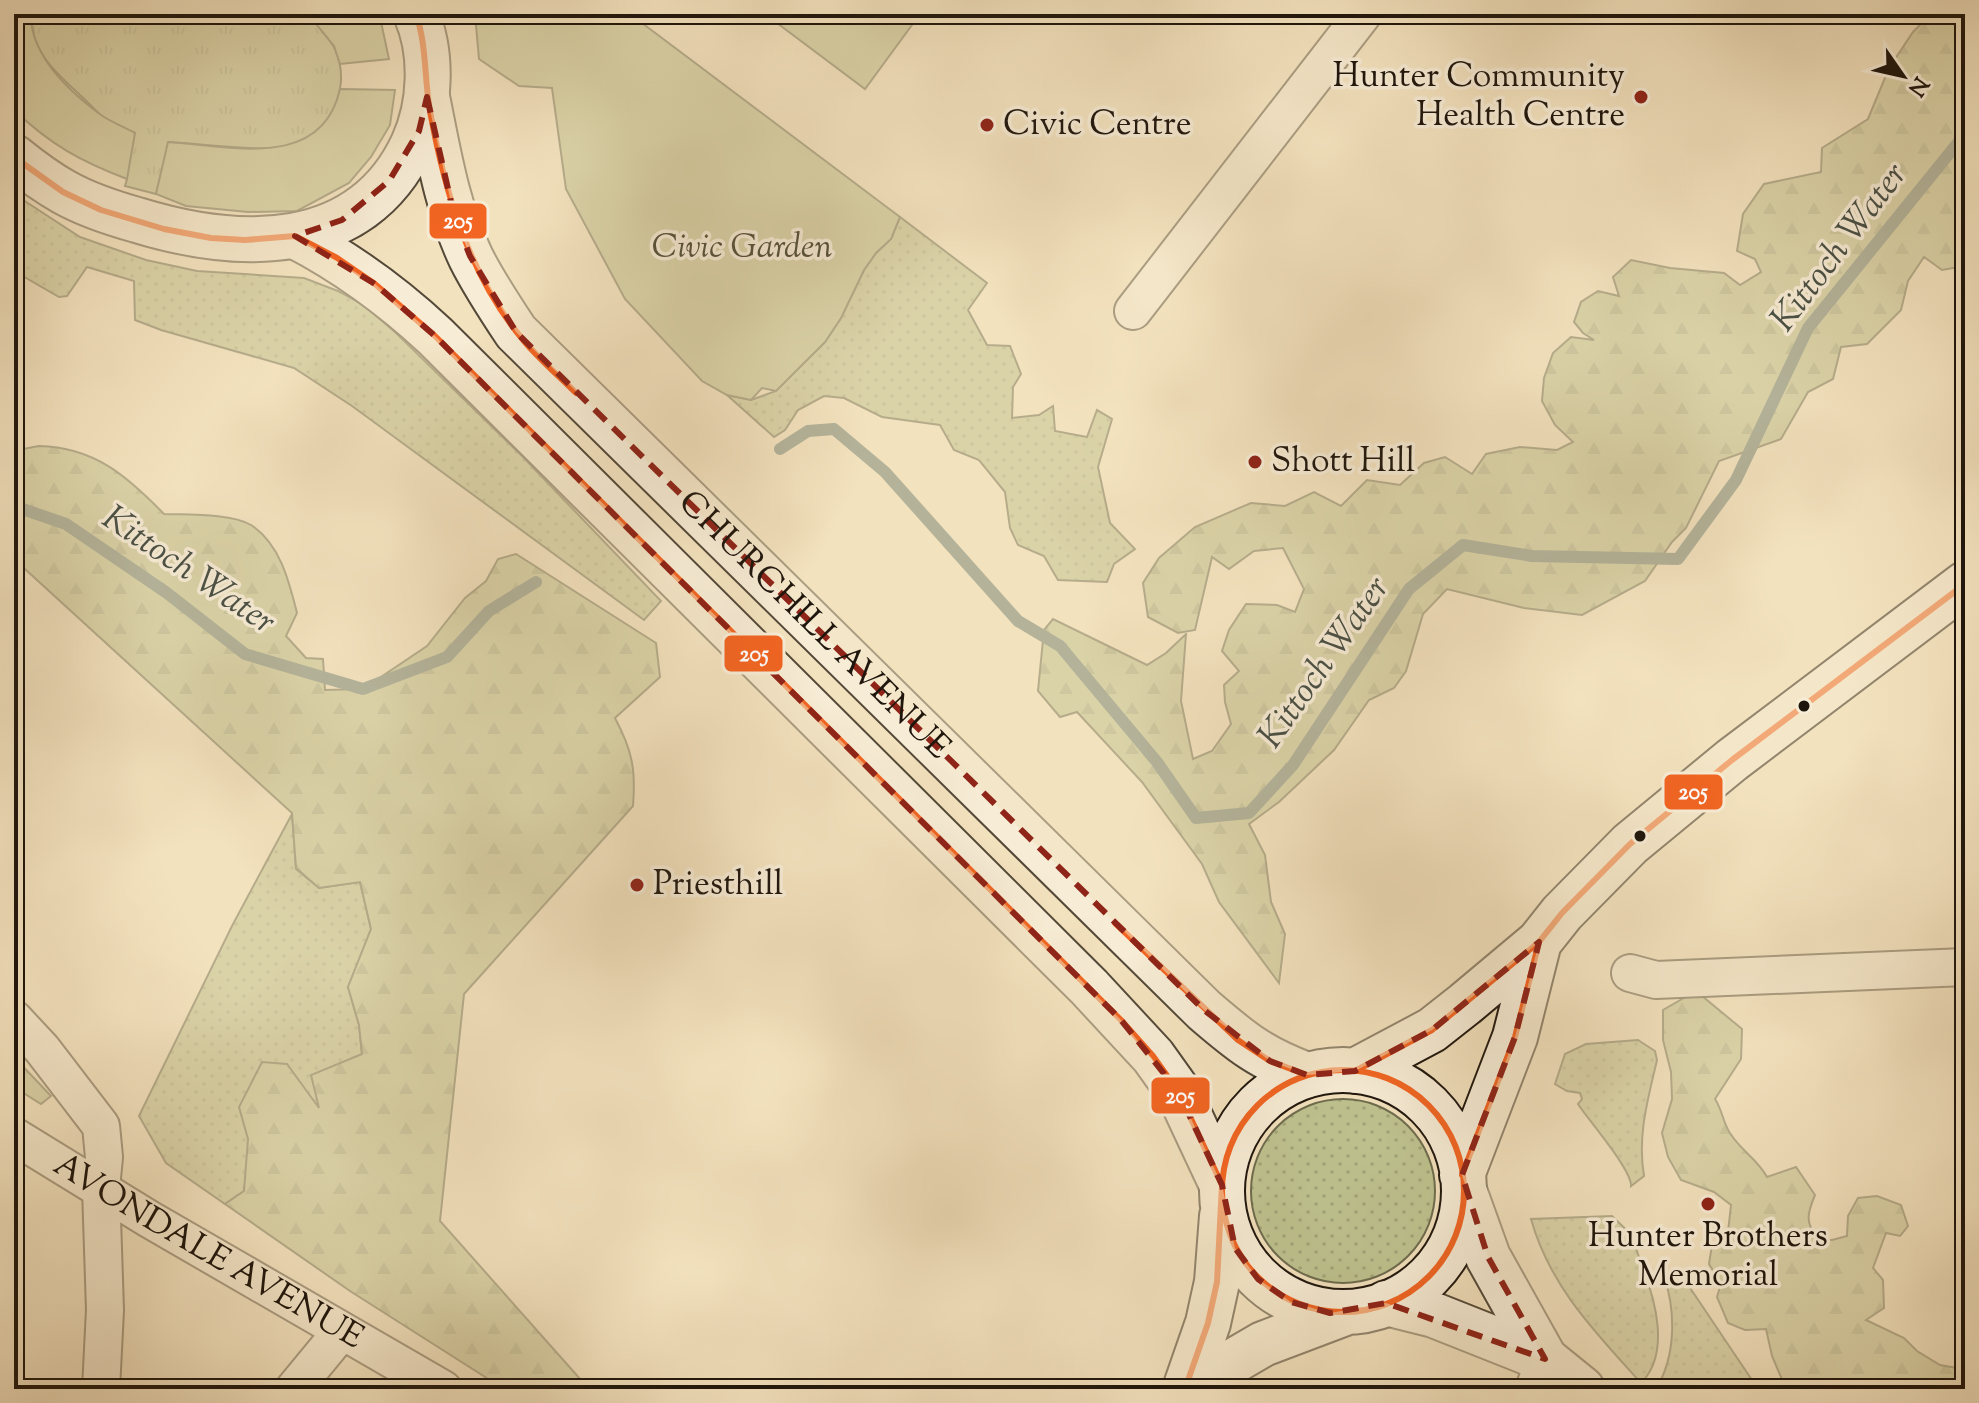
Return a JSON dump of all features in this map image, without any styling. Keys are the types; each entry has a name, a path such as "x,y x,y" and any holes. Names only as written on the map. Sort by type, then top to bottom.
{"street":[{"path":"1133,311 1363,14"},
{"path":"14,157 63,192 101,210 164,229 211,238 245,240 310,233 342,220 366,205 408,155 419,131 427,97 425,50 416,15"},
{"name":"CHURCHILL AVENUE","path":"427,97 440,165 459,229 493,298 516,332 1204,1010 1238,1040 1270,1061 1307,1075"},
{"name":"CHURCHILL AVENUE","path":"295,236 337,258 375,284 435,336 1089,987 1153,1056 1178,1091 1222,1198"},
{"path":"1355,1071 1432,1030 1539,942 1562,913 1630,844 1732,760 1965,584"},
{"path":"1186,1389 1263,1344 1407,1295 1438,1268 1457,1232 1463,1184 1515,1037 1539,942"},
{"path":"1630,973 1656,980 1965,967"},
{"path":"14,1019 42,1049 101,1126 105,1310 101,1389"},
{"path":"1186,1389 1208,1323 1217,1282 1222,1171 1235,1133 1260,1101 1294,1079 1333,1069 1373,1072 1410,1089 1440,1117 1459,1152 1463,1184 1488,1257 1540,1374"},
{"name":"AVONDALE AVENUE","path":"14,1136 341,1332 443,1389"},
{"path":"1222,1198 1235,1248 1258,1279 1291,1302 1330,1313 1368,1307 1454,1323 1540,1374 1582,1389"},
{"path":"294,1389 341,1332"}],"highlighted area":[{"path":"427,97 454,215 470,256 516,332 1204,1010 1270,1061 1307,1075 1355,1071 1432,1030 1539,942 1515,1037 1462,1175 1488,1257 1545,1359 1386,1303 1330,1313 1291,1302 1258,1279 1235,1248 1222,1185 1178,1091 1121,1020 435,336 375,284 295,236 342,220 389,181 419,131"}],"green space":[{"path":"14,14 31,14 37,44 65,84 101,115 135,133 127,179 67,151 14,110"},
{"path":"31,14 308,14 335,49 341,83 337,99 320,127 292,145 248,148 169,142 156,194 125,186 127,179 108,128 100,115 45,59 37,46"},
{"path":"308,14 375,14 381,22 389,59 340,64 334,46"},
{"name":"Civic Garden","path":"475,14 630,14 900,217 891,239 864,270 841,318 825,342 776,391 762,388 751,400 727,395 702,381 625,299 566,189 552,88 519,86 479,59"},
{"path":"783,14 920,14 865,89 777,23"},
{"path":"1931,14 1965,14 1965,266 1942,270 1924,257 1908,281 1901,310 1867,344 1841,347 1833,379 1808,392 1781,439 1719,461 1686,528 1672,542 1645,581 1582,615 1524,608 1447,589 1423,614 1406,671 1394,688 1369,700 1334,750 1279,802 1249,824 1265,855 1271,902 1285,934 1279,983 1219,902 1202,864 1142,782 1077,712 1060,717 1038,691 1044,630 1053,619 1147,665 1166,653 1186,634 1181,701 1193,759 1212,751 1231,724 1224,685 1239,671 1222,651 1229,630 1246,604 1277,605 1295,612 1304,589 1283,548 1254,551 1229,569 1212,557 1195,630 1178,633 1148,617 1143,583 1159,558 1195,527 1251,503 1285,506 1314,492 1341,506 1367,480 1400,485 1424,463 1445,457 1472,474 1486,454 1520,447 1557,450 1573,442 1555,425 1542,401 1544,378 1553,353 1571,337 1594,340 1574,322 1581,302 1598,291 1619,296 1613,277 1631,260 1670,268 1724,273 1740,285 1761,272 1755,259 1737,251 1743,214 1764,184 1821,172 1822,148 1868,119 1889,68 1913,32"},
{"path":"340,89 395,90 390,125 371,157 349,183 297,211 248,212 186,206 156,194 168,142 245,149 294,143 314,132 330,115"},
{"path":"14,194 80,237 146,260 197,271 304,278 365,306 523,457 661,601 644,620 352,406 294,368 135,320 134,281 87,267 67,296 59,297 14,271"},
{"path":"900,217 987,283 968,310 987,345 1010,346 1021,374 1013,387 1012,418 1039,415 1053,406 1055,431 1087,437 1097,410 1112,419 1098,467 1110,523 1135,549 1114,564 1107,582 1058,580 1044,556 1018,545 1010,528 1005,492 979,460 954,450 940,425 882,417 844,398 824,396 798,410 785,430 774,437 727,395 751,400 776,391 825,342 841,318 864,270 891,239"},
{"path":"39,446 77,452 108,466 137,487 164,514 232,518 251,525 261,533 282,564 291,588 297,613 286,636 306,658 323,659 325,690 363,689 427,646 465,598 486,581 498,559 516,554 656,643 660,677 615,718 632,760 633,806 464,994 440,1221 589,1389 504,1389 350,1291 225,1204 244,1191 248,1139 239,1107 262,1062 287,1064 319,1108 311,1075 362,1054 359,1025 348,987 371,929 360,882 319,888 296,868 292,813 14,559 14,448"},
{"path":"292,814 296,869 319,888 360,882 371,929 348,987 359,1025 362,1055 321,1110 250,1146 244,1191 225,1204 166,1163 139,1116 232,926"},
{"path":"1696,991 1742,1029 1741,1059 1715,1099 1729,1132 1767,1177 1796,1167 1815,1195 1809,1218 1818,1239 1832,1240 1847,1236 1848,1216 1858,1198 1877,1196 1901,1205 1908,1226 1900,1236 1886,1233 1873,1268 1883,1280 1884,1308 1866,1320 1904,1338 1917,1351 1940,1365 1965,1372 1965,1389 1786,1389 1772,1356 1766,1329 1745,1330 1728,1323 1717,1297 1721,1284 1709,1264 1712,1245 1727,1241 1731,1205 1714,1192 1681,1180 1668,1157 1662,1133 1672,1099 1671,1072 1663,1040 1663,1010"},
{"path":"1638,1040 1655,1051 1657,1060 1643,1132 1644,1176 1631,1186 1618,1158 1578,1104 1582,1099 1580,1093 1567,1091 1555,1084 1565,1054 1586,1044"},
{"path":"14,1057 51,1096 41,1104 14,1087"},
{"path":"1343,1099 1378,1106 1408,1126 1428,1156 1435,1191 1428,1226 1408,1256 1378,1276 1343,1283 1308,1276 1278,1256 1258,1226 1251,1191 1258,1156 1278,1126 1308,1106"},
{"path":"1612,1216 1633,1241 1651,1293 1658,1325 1656,1357 1641,1383 1591,1327 1562,1288 1539,1244 1531,1219"},
{"path":"1678,1270 1758,1389 1656,1389 1663,1376 1672,1334 1671,1304 1664,1276"}],"waterway":[{"name":"Kittoch Water","path":"780,449 808,431 834,429 885,472 1018,621 1060,646 1157,762 1196,818 1249,813 1293,765 1409,589 1463,545 1532,556 1678,559 1736,480 1808,328 1965,134"},
{"name":"Kittoch Water","path":"14,506 66,524 167,593 245,654 363,689 447,657 489,611 536,582"}],"transit line":[{"name":"205","path":"416,14 422,38 428,99 443,172 474,261 488,289 524,341 576,393"},
{"name":"205","path":"14,157 63,192 101,210 164,229 211,238 245,240 295,236 337,258 375,284 435,336 1121,1020 1153,1056 1178,1091 1222,1185 1217,1282 1208,1323 1185,1389"},
{"name":"205","path":"1462,1175 1515,1037 1539,942 1562,913 1630,844 1732,760 1965,584"},
{"name":"205","path":"1115,923 1238,1040 1270,1061 1307,1075"},
{"name":"205","path":"1355,1071 1432,1030 1539,942 1550,928"},
{"name":"205","path":"1343,1070 1367,1072 1389,1079 1429,1105 1455,1145 1462,1167 1464,1191 1462,1215 1455,1237 1429,1277 1389,1303 1367,1310 1343,1312 1319,1310 1297,1303 1257,1277 1231,1237 1224,1215 1222,1191 1224,1167 1231,1145 1257,1105 1297,1079 1319,1072 1343,1070"}],"place":[{"name":"Hunter Community Health Centre","path":"1641,97"},
{"name":"Civic Centre","path":"987,125"},
{"name":"Shott Hill","path":"1255,462"},
{"name":"Priesthill","path":"637,885"},
{"name":"Hunter Brothers Memorial","path":"1708,1204"}]}
